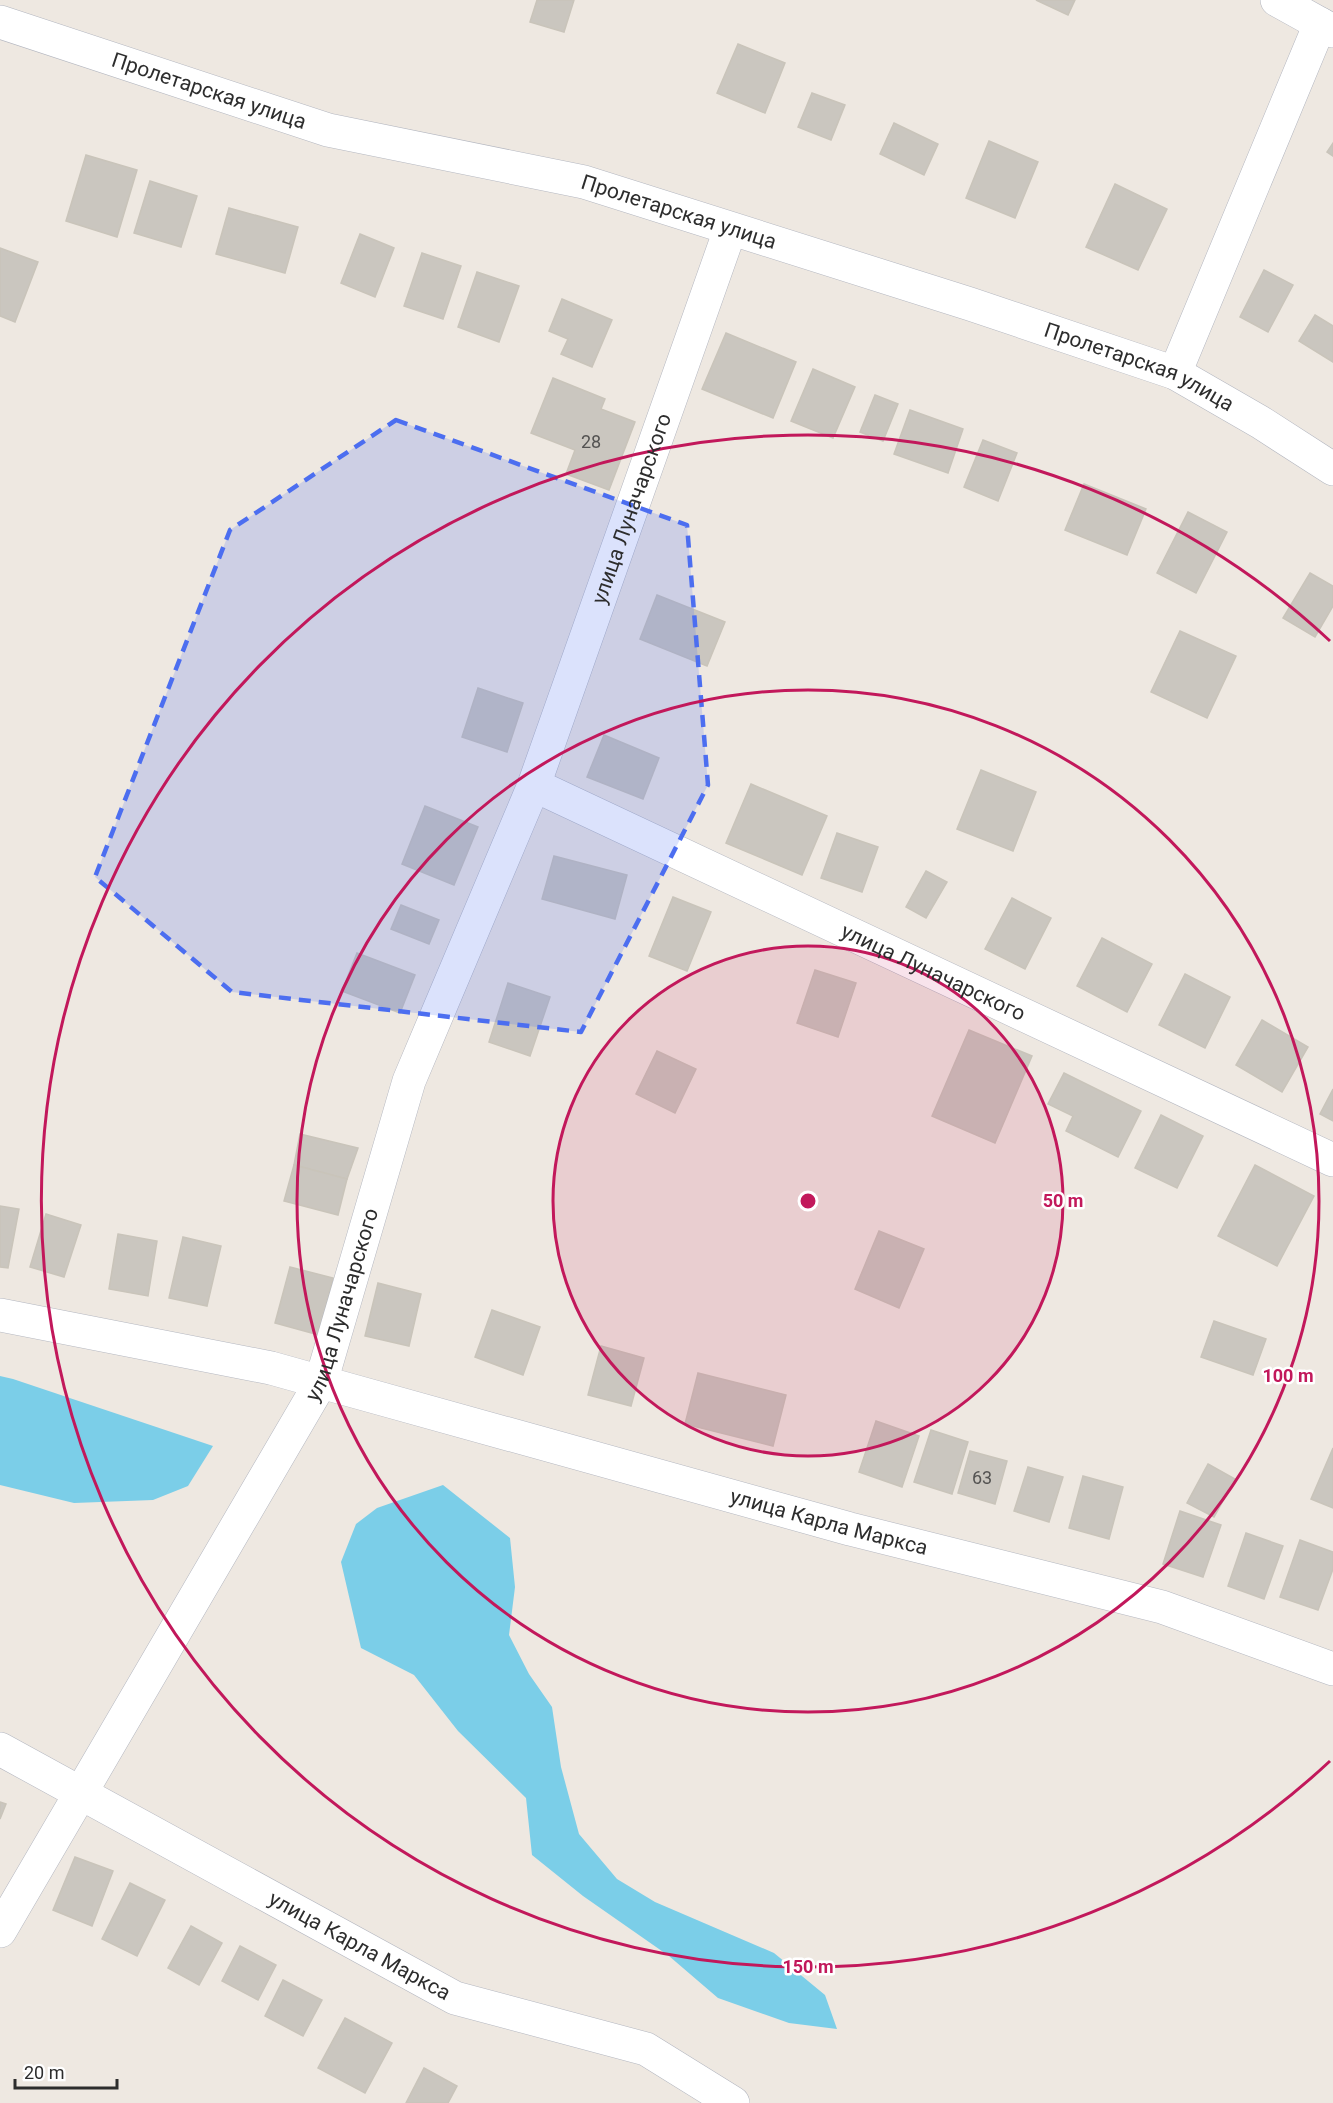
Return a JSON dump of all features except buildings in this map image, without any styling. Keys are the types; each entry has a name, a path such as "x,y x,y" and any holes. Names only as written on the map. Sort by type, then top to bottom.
{"street":[{"path":"1175,374 1327,27 1277,0"},
{"name":"Пролетарская улица","path":"0,22 328,130 584,182 730,231 970,304 1175,374 1260,422 1333,469"},
{"name":"улица Луначарского","path":"0,1931 321,1382 409,1081 534,785 730,231"},
{"name":"улица Луначарского","path":"534,785 1333,1161"},
{"name":"улица Карла Маркса","path":"0,1315 271,1368 850,1529 1162,1607 1333,1669"},
{"name":"улица Карла Маркса","path":"0,1749 455,1998 646,2049 733,2103"}],"highlighted area":[{"path":"396,420 687,525 708,785 581,1032 232,992 95,877 230,530"}],"water":[{"path":"0,1376 213,1446 188,1486 153,1500 74,1503 0,1485"},
{"path":"443,1485 510,1538 515,1587 509,1635 529,1674 552,1707 561,1767 579,1834 617,1879 655,1902 774,1953 825,1995 837,2029 789,2023 718,1998 669,1956 583,1896 532,1855 526,1798 458,1731 414,1675 361,1648 341,1562 356,1524 377,1508"}]}
